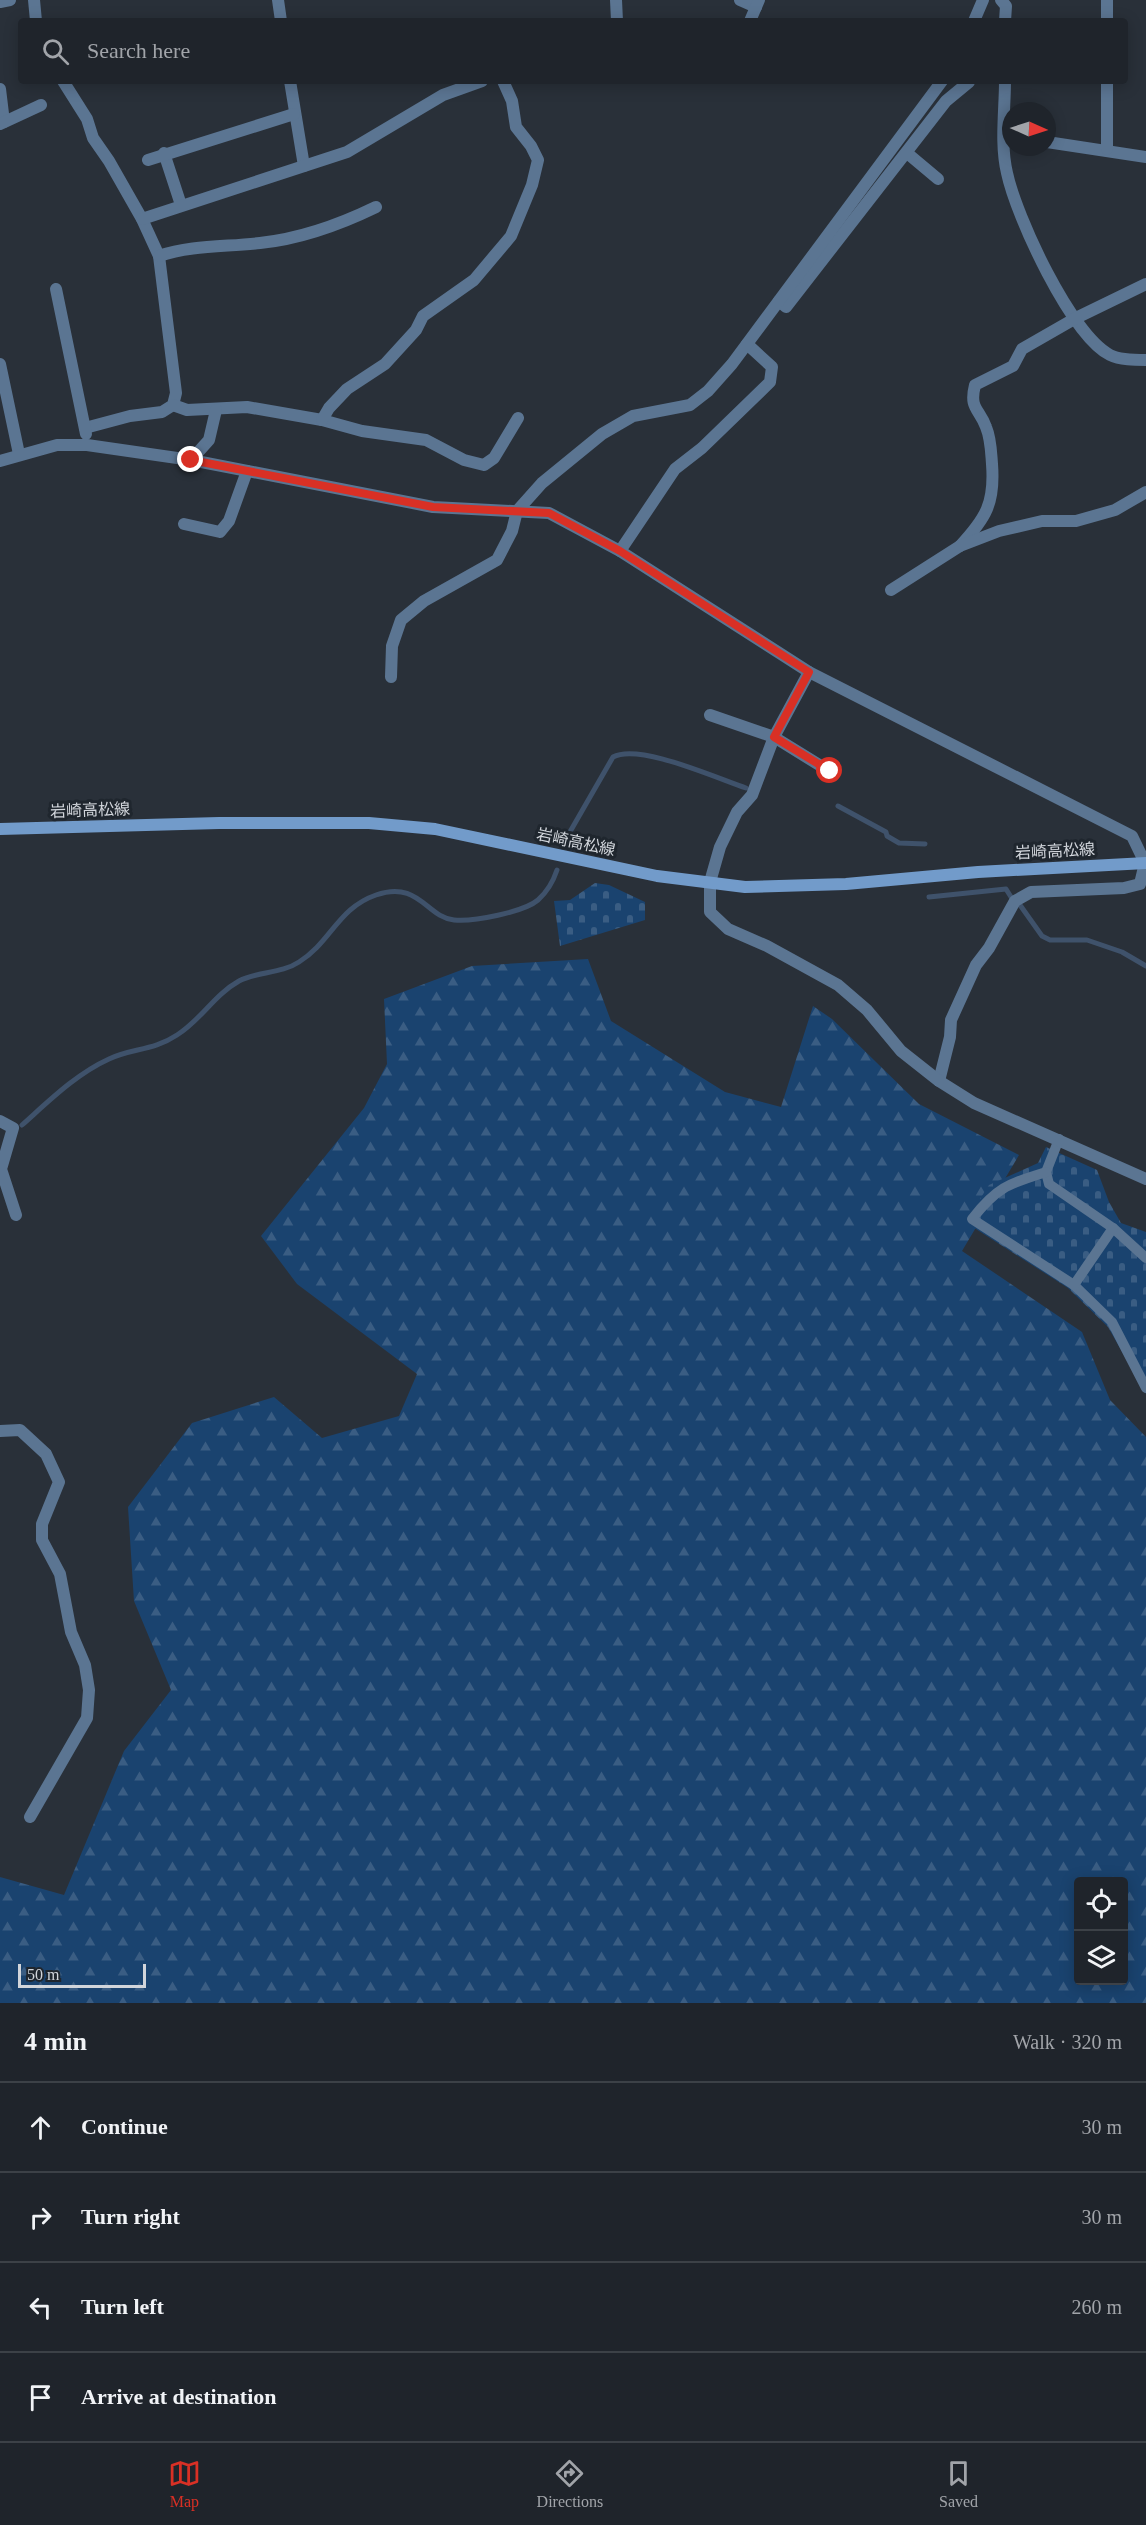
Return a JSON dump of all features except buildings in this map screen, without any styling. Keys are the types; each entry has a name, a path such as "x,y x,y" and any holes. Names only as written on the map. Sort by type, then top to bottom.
{"main road":[{"name":"岩崎高松線","path":"0,829 219,823 369,823 435,829 657,876 746,887 846,884 978,872 1145,863"}],"street":[{"path":"0,2 10,0"},
{"path":"34,0 36,18"},
{"path":"278,0 281,18"},
{"path":"616,0 617,18"},
{"path":"740,0 758,3 751,18"},
{"path":"975,18 983,0"},
{"path":"1001,0 1006,6 1005,18"},
{"path":"1107,0 1107,18"},
{"path":"65,84 87,119 93,138 142,219 159,256 176,393 173,405 162,412 130,416 85,428"},
{"path":"290,84 304,166"},
{"path":"142,219 347,152 443,95 474,84"},
{"path":"322,420 329,408 347,390 385,364 416,330 423,316 474,280 511,236 532,185 538,160 531,146 516,128 512,101 504,84"},
{"path":"391,677 392,646 401,620 424,601 497,560 512,531 517,511 542,483 602,434 633,416 690,405 708,391 747,344 940,84"},
{"path":"779,301 786,307 946,101 967,84"},
{"path":"1005,84 1006,102"},
{"path":"1107,84 1107,149"},
{"path":"0,89 2,123 41,105"},
{"path":"148,160 164,153 294,114"},
{"path":"1056,143 1107,149 1146,157"},
{"path":"164,153 181,205"},
{"path":"907,153 938,179"},
{"path":"1007,156 1006,173 1023,224 1045,268 1076,318 1095,342 1112,356 1146,360"},
{"path":"159,256 176,250 263,243 344,222 376,207"},
{"path":"960,546 986,515 994,485 990,436 983,419 974,407 972,398 975,385 1013,366 1022,349 1076,318 1146,284"},
{"path":"56,289 87,445"},
{"path":"620,551 675,470 702,448 770,382 772,367 747,344"},
{"path":"0,364 19,454"},
{"path":"173,405 187,410 247,407 322,420 362,431 426,440 464,460 484,465 494,458 518,418"},
{"path":"191,460 208,440 216,410"},
{"path":"0,460 57,445 87,445 191,460 433,507 549,513 620,551 809,672 1132,836 1145,863 1140,884 1124,888 1031,892 1015,901 989,948 976,965 951,1020 950,1038 939,1081"},
{"path":"184,524 220,532 230,521 247,471"},
{"path":"891,590 960,546 999,531 1042,521 1076,521 1115,510 1146,492"},
{"path":"809,672 774,737 752,795 737,812 720,847 710,882 710,912 729,929 767,946 838,985 867,1010 901,1051 939,1081 975,1103 1146,1179"},
{"path":"710,715 774,737 830,771"},
{"path":"0,1121 13,1128 0,1169 16,1215"},
{"path":"0,1431 20,1430 46,1454 55,1469 59,1482 42,1524 42,1540 60,1574 71,1632 85,1665 89,1690 87,1718 30,1817"}],"lane":[{"path":"1059,1139 1046,1172 1049,1184 1113,1228 1146,1258"},
{"path":"1046,1172 991,1194 972,1219 1074,1285 1112,1322 1146,1388"},
{"path":"1074,1285 1113,1228"}],"green space":[{"path":"595,883 609,885 645,902 645,920 560,946 554,901 570,900"},
{"path":"588,959 611,1021 725,1092 781,1107 813,1006 832,1019 919,1104 1019,1155 962,1251 1082,1332 1110,1400 1146,1437 1146,2003 0,2003 0,1877 64,1895 124,1751 171,1690 134,1601 128,1507 192,1423 274,1397 322,1438 399,1416 417,1374 297,1284 261,1236 364,1108 387,1064 384,999 472,966"},
{"path":"1046,1147 1097,1170 1109,1202 1121,1223 1146,1232 1146,1394 1108,1327 1068,1288 965,1222 989,1185 1038,1163"}],"waterway":[{"path":"567,837 613,757 625,754 659,758 746,788"},
{"path":"838,806 886,832 887,836 899,843 925,844"},
{"path":"22,1125 63,1089 97,1065 118,1055 159,1044 177,1035 222,993 239,981 285,969 299,962 319,945 352,908 363,901 376,895 402,892 421,901 444,917 454,920 485,918 522,908 538,900 554,879 557,870"},
{"path":"929,897 1006,889 1011,897"},
{"path":"1020,905 1042,936 1050,940 1087,940 1122,952 1146,966"}],"route":[{"path":"191,460 433,507 549,513 620,551 809,672 774,737 830,771"}]}
